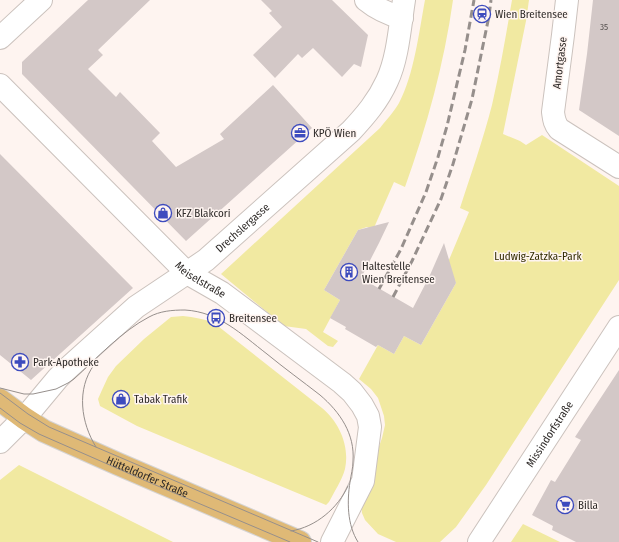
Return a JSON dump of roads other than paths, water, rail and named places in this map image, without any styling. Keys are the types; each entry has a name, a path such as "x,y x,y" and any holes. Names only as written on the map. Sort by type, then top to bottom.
{"main road":[{"name":"Hütteldorfer Straße","path":"0,400 44,431 300,542"}],"street":[{"path":"0,38 41,0"},
{"path":"366,0 373,6 386,13 403,9"},
{"name":"Amortgasse","path":"567,0 554,120 559,129 619,167"},
{"name":"Drechslergasse","path":"0,442 24,418 58,378 120,321 157,292 187,274 206,260 351,132 378,98 387,81 392,67 403,9"},
{"name":"Meiselstraße","path":"0,85 187,274 222,293 342,383 352,392 362,405 368,416 370,427 363,482 332,542"},
{"name":"Missindorfstraße","path":"479,542 619,327"}],"tram line":[{"path":"0,388 24,394 33,394 56,389 74,379 119,337 153,315 162,312 180,310 208,315 229,325 248,339 320,395 340,416 352,442 353,464 348,505 350,521 354,535 358,542"},
{"path":"94,365 88,374 85,385 83,406 87,427 96,447"},
{"path":"0,393 28,414 49,427 318,542"},
{"path":"0,408 20,423 39,434 290,542"},
{"path":"291,531 309,525 325,515 338,502 348,486"}],"railway":[{"path":"379,289 401,249 426,192 438,157 465,50 474,0"},
{"path":"393,297 412,261 441,199 453,164 472,99 491,0"}],"place":[{"name":"Wien Breitensee","path":"482,14"},
{"name":"KPÖ Wien","path":"300,133"},
{"name":"KFZ Blakcori","path":"163,213"},
{"name":"Haltestelle Wien Breitensee","path":"349,272"},
{"name":"Breitensee","path":"216,318"},
{"name":"Park-Apotheke","path":"20,362"},
{"name":"Tabak Trafik","path":"121,399"},
{"name":"Billa","path":"565,505"}],"park label":[{"name":"Ludwig-Zatzka-Park","path":"538,256"}]}
